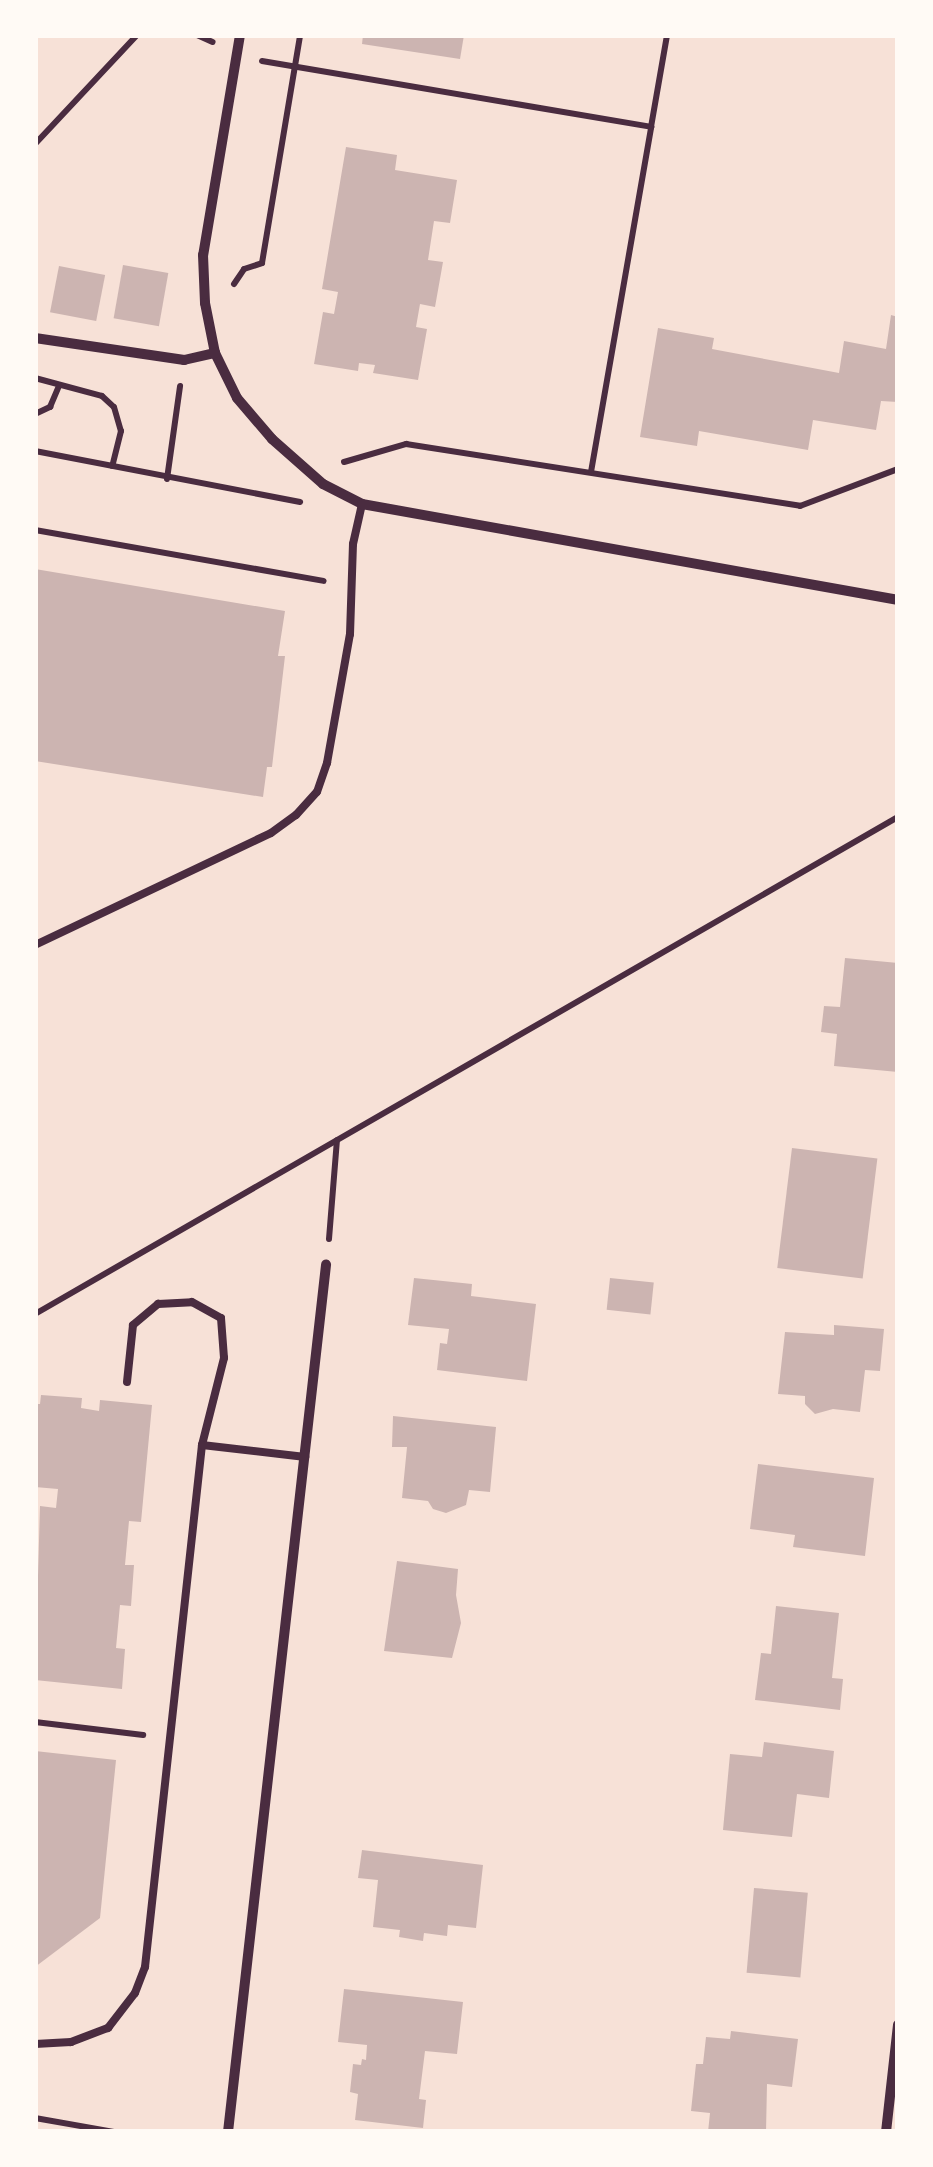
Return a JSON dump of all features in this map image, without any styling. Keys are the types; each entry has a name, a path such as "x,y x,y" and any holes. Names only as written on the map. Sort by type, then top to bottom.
{"street":[{"path":"240,35 204,254 205,304 215,353 236,398 272,438 324,484 362,504 898,600"},
{"path":"35,338 184,360 215,353"},
{"path":"228,2132 326,1265"},
{"path":"886,2132 898,2025"}],"lane":[{"path":"35,945 271,832 296,815 317,792 328,763 350,634 350,586 362,504"},
{"path":"35,2044 71,2042 108,2028 135,1994 145,1966 202,1444 224,1358 221,1318 192,1302 158,1304 133,1325 127,1382"},
{"path":"202,1444 305,1457"}],"path":[{"path":"35,144 137,35"},
{"path":"198,35 237,52 295,68 652,128"},
{"path":"236,300 234,284 244,269 262,263 300,35"},
{"path":"591,472 668,35"},
{"path":"168,479 184,360"},
{"path":"35,378 102,396 114,407 120,432 112,466"},
{"path":"35,414 50,407 59,386"},
{"path":"35,451 307,503 345,461 406,444 800,506 898,469"},
{"path":"330,450 345,461"},
{"path":"35,530 350,586"},
{"path":"35,1314 898,817"},
{"path":"326,1265 337,1140"},
{"path":"35,1722 171,1738"},
{"path":"35,2118 114,2132"}],"building":[{"path":"363,35 464,35 460,59 362,44"},
{"path":"346,147 397,155 395,170 457,180 450,223 434,221 428,260 443,262 435,307 420,304 416,327 427,329 418,380 373,373 375,365 359,363 358,371 314,364 323,312 334,314 338,292 322,289"},
{"path":"123,265 168,273 159,326 114,318"},
{"path":"59,266 105,275 96,321 50,312"},
{"path":"891,315 898,317 898,402 881,401 876,430 813,420 808,450 699,431 697,446 640,437 658,328 714,338 712,349 839,373 844,341 886,349"},
{"path":"35,569 285,611 278,656 285,656 272,767 267,767 263,797 35,761"},
{"path":"845,958 898,963 898,1072 834,1066 837,1034 821,1032 824,1006 840,1007"},
{"path":"792,1148 877,1158 863,1279 777,1268"},
{"path":"414,1278 472,1284 471,1296 536,1304 527,1381 437,1370 440,1343 447,1344 449,1329 408,1325"},
{"path":"610,1278 654,1283 650,1314 607,1310"},
{"path":"834,1325 884,1329 880,1371 865,1370 860,1412 833,1409 815,1414 805,1404 805,1396 778,1394 785,1332 834,1335"},
{"path":"41,1395 82,1398 81,1408 99,1411 100,1400 152,1405 141,1522 129,1521 125,1565 134,1565 131,1606 120,1605 116,1648 125,1649 122,1689 35,1680 40,1506 56,1508 58,1489 35,1487 35,1404 40,1404"},
{"path":"393,1416 496,1427 490,1492 469,1490 466,1505 446,1513 433,1509 428,1501 402,1498 407,1447 392,1447"},
{"path":"758,1464 874,1478 865,1556 793,1547 795,1535 750,1529"},
{"path":"397,1561 458,1569 456,1595 461,1623 452,1658 384,1651"},
{"path":"776,1606 839,1613 832,1678 843,1679 840,1710 755,1700 761,1653 771,1654"},
{"path":"764,1742 834,1751 829,1798 797,1794 792,1837 723,1830 730,1754 762,1757"},
{"path":"35,1751 116,1760 100,1918 35,1967"},
{"path":"362,1850 483,1865 476,1928 448,1925 447,1936 424,1933 423,1941 399,1937 400,1930 373,1927 378,1880 358,1878"},
{"path":"754,1888 808,1893 800,1977 747,1973"},
{"path":"344,1989 463,2002 457,2054 425,2051 419,2099 426,2100 423,2128 355,2120 358,2094 350,2092 353,2064 361,2065 362,2059 366,2060 367,2045 338,2042"},
{"path":"731,2031 798,2039 792,2087 767,2084 766,2132 708,2132 710,2113 691,2111 696,2064 703,2064 706,2037 730,2039"}]}
